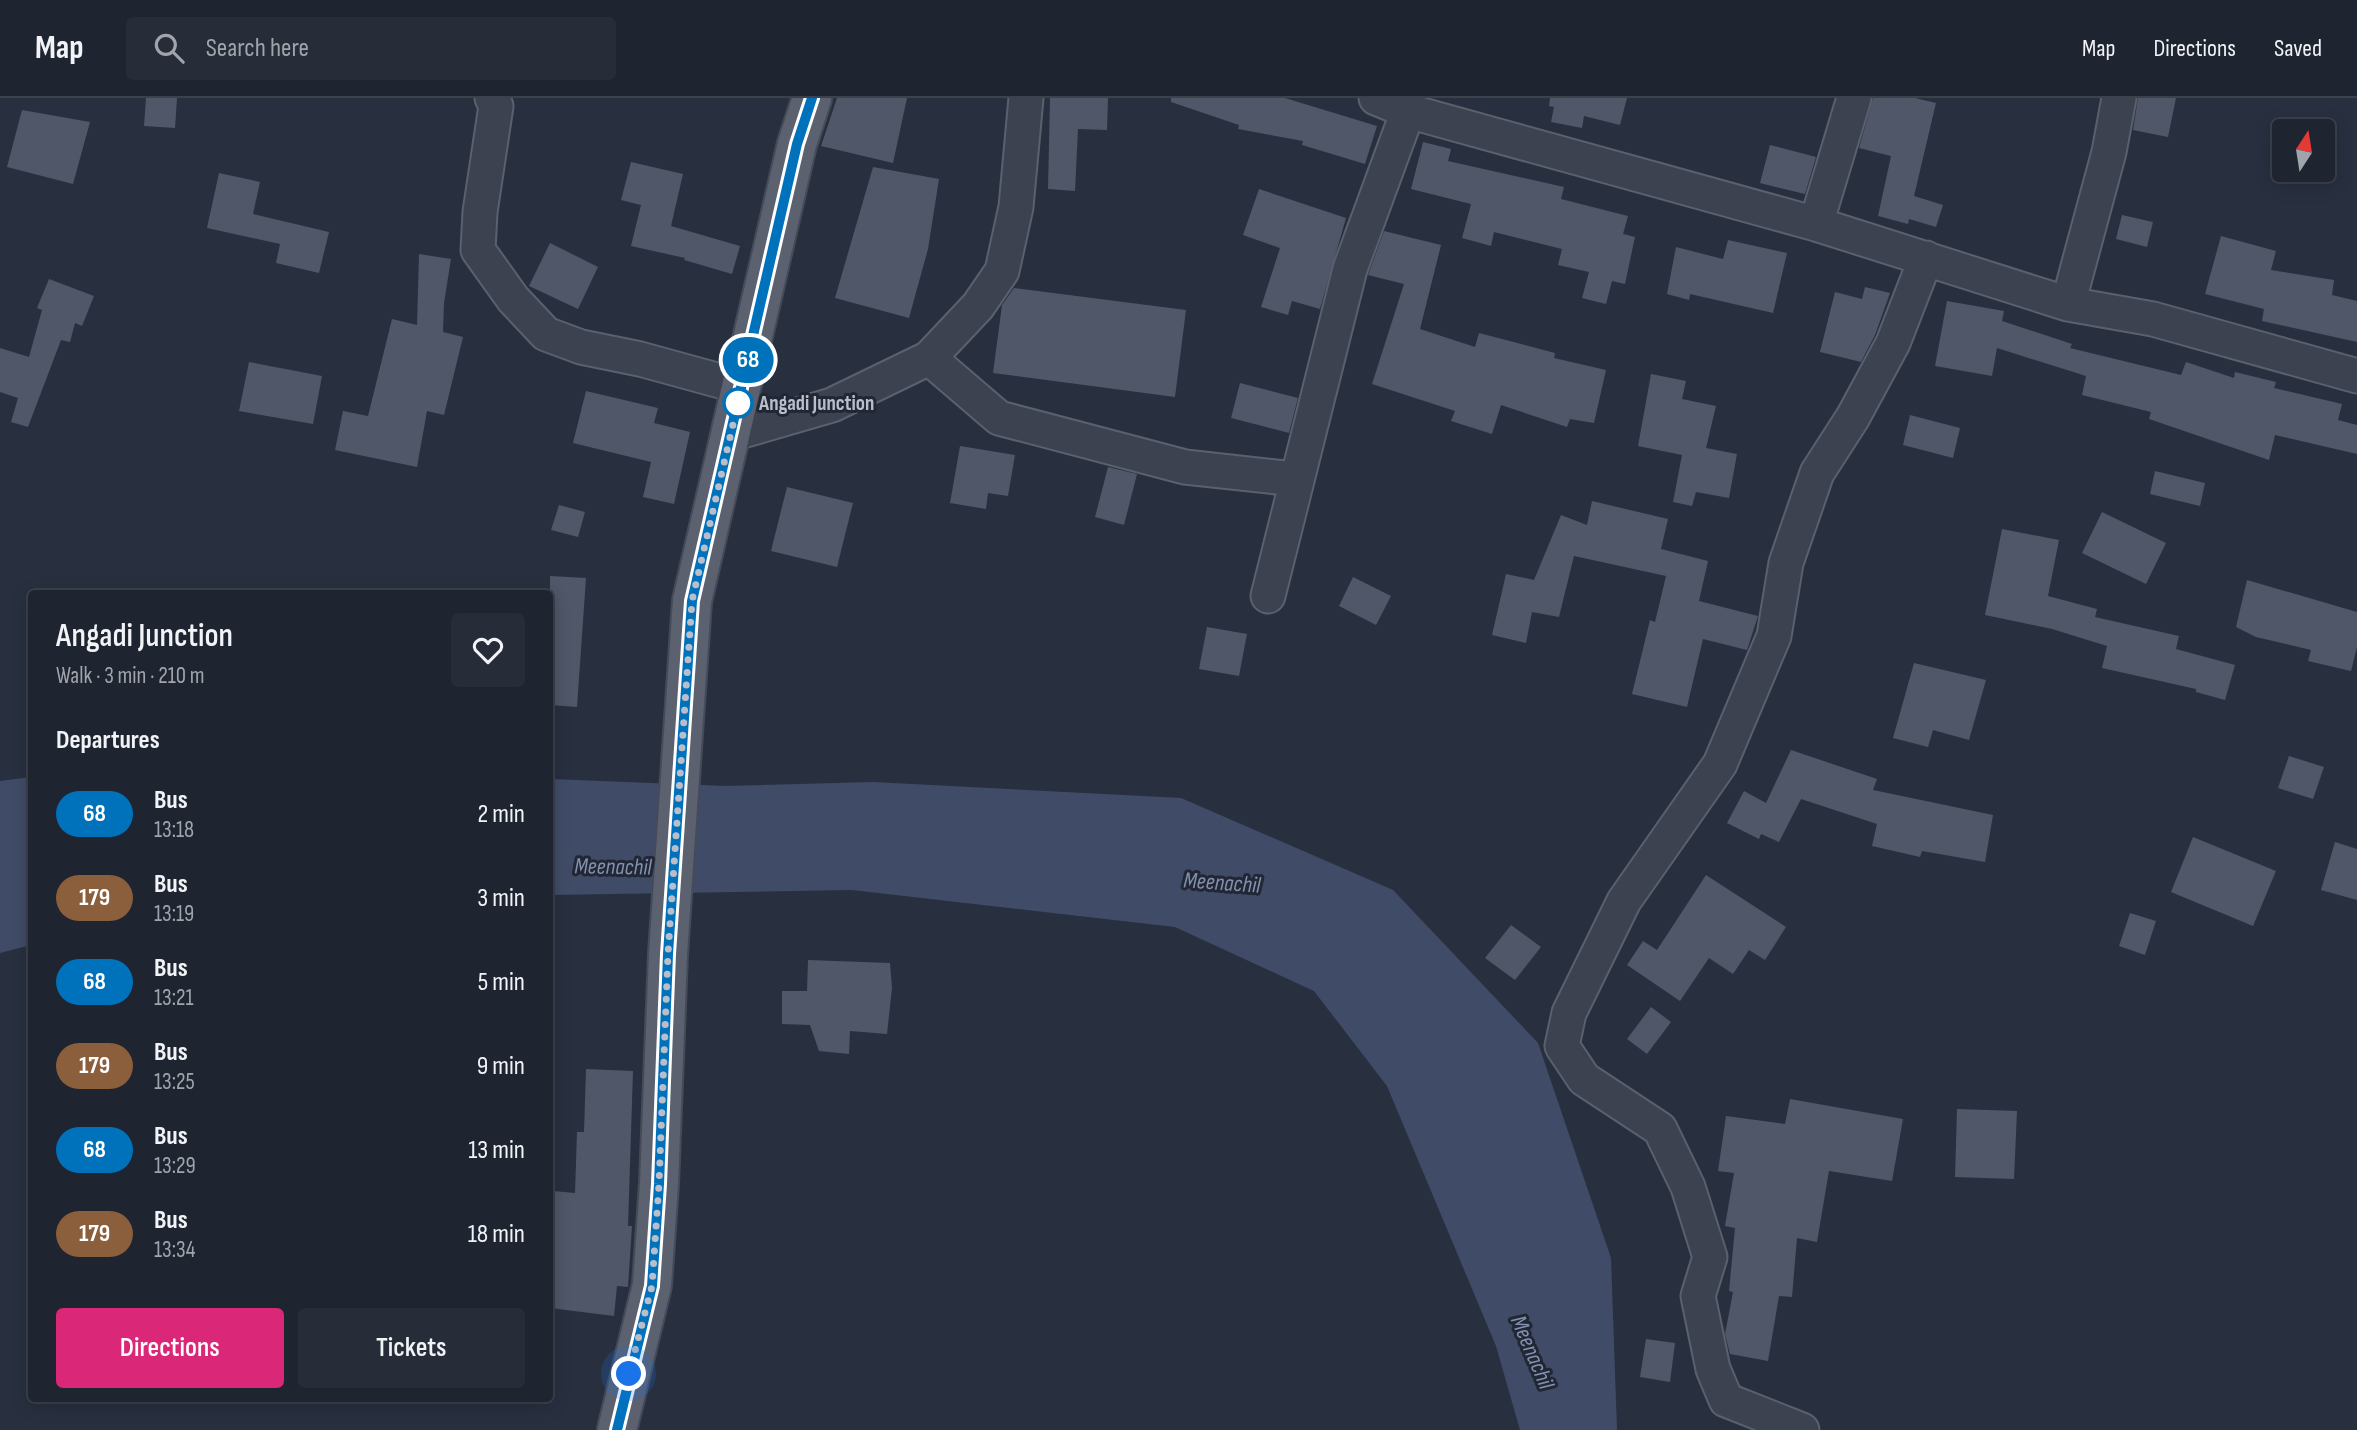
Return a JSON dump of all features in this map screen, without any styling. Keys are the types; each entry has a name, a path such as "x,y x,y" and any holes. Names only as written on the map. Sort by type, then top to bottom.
{"main road":[{"path":"617,1430 652,1286 668,954 692,601 797,144 812,98"}],"street":[{"path":"492,98 496,106 480,212 478,250 513,299 546,334 581,347 640,359 742,387"},
{"path":"732,433 832,405 929,358 978,306 1002,271 1016,207 1026,98"},
{"path":"1376,98 1408,111 1816,224 2068,304 2153,319 2357,376"},
{"path":"1816,224 1854,98"},
{"path":"2068,304 2109,152 2119,98"},
{"path":"1268,596 1295,479 1350,269 1408,111"},
{"path":"1802,1430 1726,1400 1713,1370 1698,1296 1710,1257 1688,1187 1660,1129 1584,1079 1562,1046 1569,1013 1624,901 1720,764 1774,636 1786,563 1817,473 1853,417 1893,342 1926,258"},
{"path":"929,358 999,418 1185,467 1295,479"}],"water":[{"path":"28,777 28,946 0,953 0,781"},
{"name":"Meenachil","path":"553,779 726,786 873,782 1181,798 1393,890 1538,1043 1611,1258 1617,1430 1520,1430 1496,1346 1387,1086 1314,991 1175,927 852,890 553,895"}],"building":[{"path":"146,98 177,98 175,128 144,126"},
{"path":"837,98 907,98 893,163 821,146"},
{"path":"1050,98 1108,98 1107,130 1078,129 1075,191 1048,189"},
{"path":"1171,98 1285,98 1377,126 1365,164 1302,145 1303,141 1238,129 1239,125 1171,102"},
{"path":"1550,98 1627,98 1620,125 1584,116 1582,128 1551,122 1554,107 1549,106"},
{"path":"1873,98 1915,98 1936,103 1914,196 1943,205 1936,227 1909,219 1908,224 1878,216 1891,156 1859,148"},
{"path":"2138,98 2176,98 2168,137 2133,130"},
{"path":"22,110 90,122 73,184 7,167"},
{"path":"1423,142 1451,149 1448,161 1564,187 1561,199 1628,216 1623,234 1635,237 1625,284 1612,281 1606,304 1582,298 1589,272 1558,265 1562,249 1494,232 1491,246 1462,238 1471,204 1411,189"},
{"path":"1770,145 1816,157 1805,194 1760,183"},
{"path":"631,162 683,174 671,226 740,246 732,274 684,260 685,258 631,246 641,205 621,200"},
{"path":"873,167 939,179 928,249 909,318 835,298"},
{"path":"219,173 260,182 253,214 329,232 319,273 276,263 280,244 207,228"},
{"path":"1259,189 1346,218 1320,309 1292,301 1288,315 1261,307 1280,248 1243,235"},
{"path":"2122,215 2153,222 2147,247 2116,239"},
{"path":"1384,231 1441,245 1420,329 1475,347 1479,333 1555,353 1554,358 1606,370 1594,423 1570,419 1567,427 1501,405 1492,434 1451,421 1455,411 1372,384 1404,284 1368,275"},
{"path":"2221,236 2276,251 2271,270 2334,280 2332,295 2357,301 2357,342 2262,321 2264,309 2205,294"},
{"path":"1728,240 1787,253 1773,313 1690,294 1689,300 1667,294 1676,247 1723,259"},
{"path":"550,243 598,267 578,309 529,286"},
{"path":"419,254 451,259 444,303 443,332 463,337 444,415 427,411 417,467 335,450 343,411 368,416 392,319 417,325"},
{"path":"49,279 94,296 82,326 75,323 70,342 61,340 28,427 11,422 18,398 0,392 0,348 29,357 42,310 37,308"},
{"path":"1865,287 1890,293 1875,335 1861,362 1820,352 1835,292 1862,299"},
{"path":"1014,288 1186,310 1175,397 993,373 1002,305"},
{"path":"1947,301 2004,311 2002,321 2072,344 2070,348 2181,375 2186,362 2234,378 2235,372 2276,382 2274,388 2342,404 2338,420 2357,425 2357,454 2275,435 2269,460 2149,419 2151,412 2082,395 2086,376 1997,348 1992,376 1935,366"},
{"path":"249,362 322,376 313,424 239,411"},
{"path":"1651,374 1686,381 1682,399 1716,406 1706,448 1737,454 1729,498 1696,492 1692,506 1673,502 1682,455 1638,446"},
{"path":"1240,383 1298,398 1289,433 1231,418"},
{"path":"586,391 658,408 654,423 690,432 674,504 643,497 651,462 573,443"},
{"path":"1910,415 1960,428 1953,458 1903,445"},
{"path":"960,446 1015,455 1008,496 988,493 986,509 950,503"},
{"path":"1108,467 1137,474 1124,525 1095,517"},
{"path":"2155,471 2205,483 2200,506 2150,494"},
{"path":"787,487 853,503 837,567 771,551"},
{"path":"1592,501 1668,519 1661,549 1708,561 1699,601 1758,616 1747,650 1703,639 1687,707 1632,694 1650,620 1655,622 1666,576 1574,556 1559,617 1532,612 1526,643 1492,635 1506,574 1534,580 1561,515 1587,525"},
{"path":"559,505 585,512 578,537 551,530"},
{"path":"2102,512 2166,543 2146,584 2082,553"},
{"path":"2002,529 2059,540 2048,596 2097,609 2095,617 2179,636 2176,649 2235,665 2225,700 2196,692 2196,689 2102,668 2107,646 2052,629 1985,615"},
{"path":"550,576 586,578 577,707 553,705 553,590 550,590"},
{"path":"1353,577 1391,596 1376,625 1339,606"},
{"path":"2247,580 2357,612 2357,647 2351,671 2308,661 2311,650 2256,637 2236,627"},
{"path":"1207,627 1247,634 1239,676 1199,669"},
{"path":"1914,663 1986,680 1969,740 1933,730 1928,747 1893,738"},
{"path":"1791,750 1877,779 1873,790 1993,815 1985,862 1922,851 1920,857 1872,846 1877,824 1801,799 1779,842 1761,834 1759,839 1727,823 1744,791 1766,803"},
{"path":"2289,756 2324,767 2313,799 2278,788"},
{"path":"2193,837 2276,871 2253,926 2171,892"},
{"path":"2335,842 2357,849 2357,900 2321,890"},
{"path":"1706,875 1786,927 1765,960 1749,950 1733,974 1709,958 1680,1001 1627,965 1643,941 1657,950"},
{"path":"2130,913 2156,921 2145,955 2119,946"},
{"path":"1511,925 1541,947 1515,980 1485,958"},
{"path":"808,960 890,963 892,988 887,1034 850,1031 849,1054 819,1051 810,1025 782,1024 782,991 807,991"},
{"path":"1651,1007 1671,1022 1647,1054 1627,1039"},
{"path":"586,1069 633,1071 628,1226 632,1226 628,1287 617,1286 614,1316 553,1308 553,1191 575,1193 577,1132 584,1132"},
{"path":"1790,1099 1903,1119 1892,1181 1829,1171 1817,1242 1797,1238 1792,1297 1779,1296 1768,1361 1730,1354 1725,1334 1733,1292 1729,1291 1735,1228 1725,1226 1734,1173 1718,1171 1726,1116 1785,1124"},
{"path":"1957,1109 2017,1111 2014,1179 1955,1177"},
{"path":"1646,1339 1675,1343 1670,1382 1640,1377"}],"bus line":[{"name":"68","path":"617,1430 652,1286 668,954 692,601 797,144 812,98"}],"place":[{"name":"Angadi Junction","path":"738,403"}],"route":[{"path":"629,1374 652,1286 668,954 692,601 738,403"}]}
